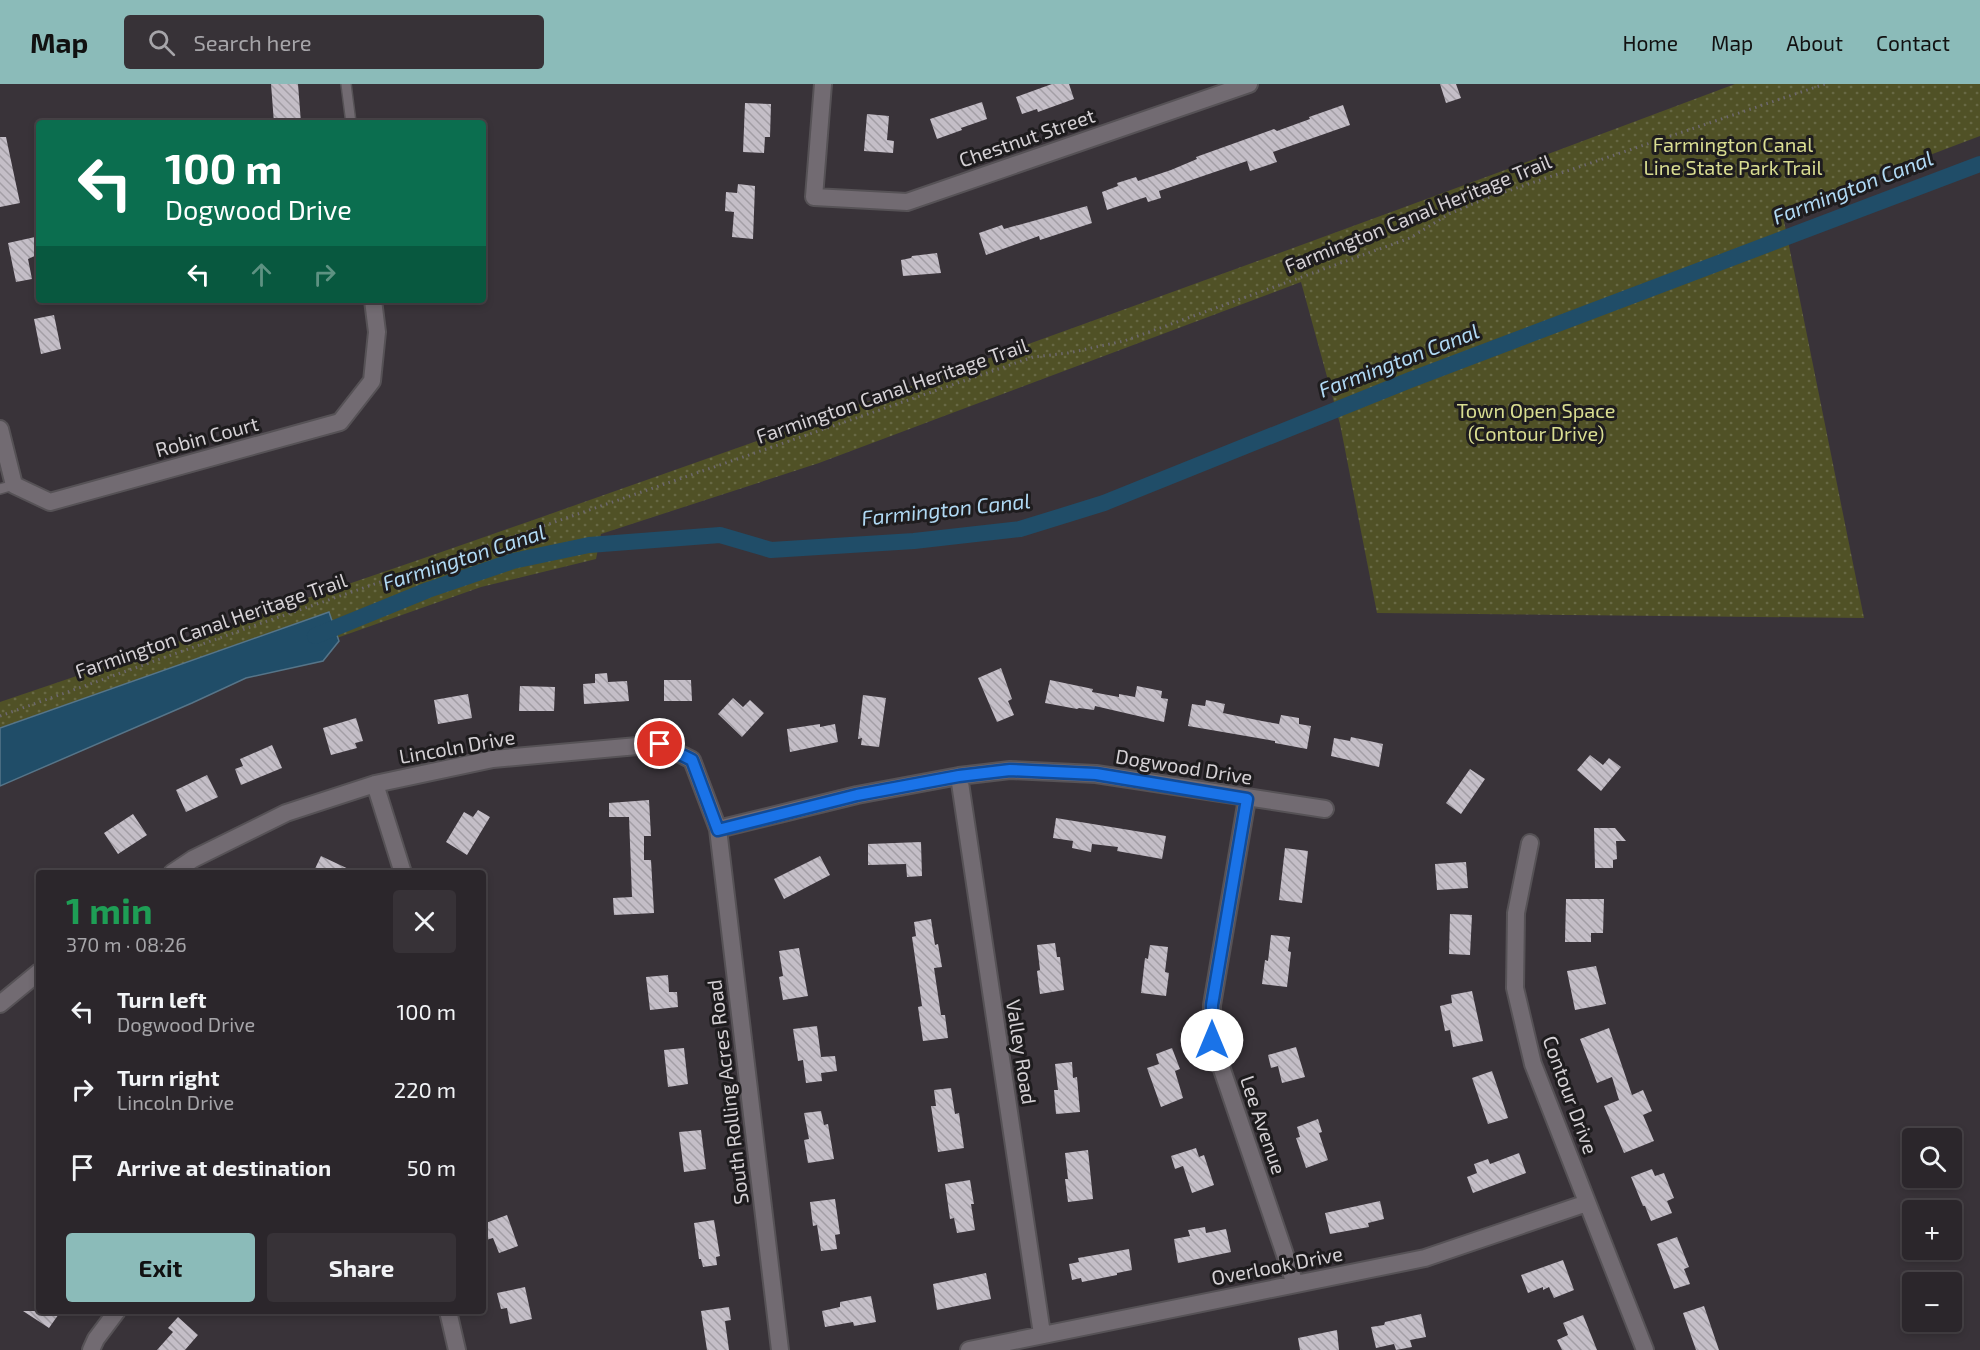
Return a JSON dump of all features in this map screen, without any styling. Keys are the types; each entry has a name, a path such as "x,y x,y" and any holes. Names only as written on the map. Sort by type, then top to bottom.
{"street":[{"name":"Chestnut Street","path":"823,84 814,197 907,202 1249,84"},
{"name":"Robin Court","path":"0,429 7,487 50,502 340,422 372,381 377,332 373,303"},
{"name":"Lincoln Drive","path":"176,870 193,859 286,813 375,784 493,759 660,744 692,760 718,830"},
{"name":"Dogwood Drive","path":"718,830 857,795 959,776 1010,770 1096,774 1247,799 1325,809"},
{"name":"Valley Road","path":"959,776 1042,1334"},
{"path":"375,784 402,870"},
{"name":"Lee Avenue","path":"1247,799 1212,1005 1212,1040 1295,1284"},
{"name":"South Rolling Acres Road","path":"718,830 780,1350"},
{"name":"Contour Drive","path":"1530,843 1516,913 1515,988 1533,1064 1645,1350"},
{"path":"0,1004 36,974"},
{"name":"Overlook Drive","path":"969,1350 1425,1258 1587,1203"},
{"path":"92,1350 96,1339 115,1314"},
{"path":"449,1314 457,1350"}],"lane":[{"path":"346,84 351,120"}],"path":[{"name":"Farmington Canal Heritage Trail","path":"0,716 1022,361 1124,341 1410,238 1449,214 1487,198 1825,84"}],"green space":[{"name":"Town Open Space (Contour Drive)","path":"1735,84 1980,84 1980,136 1782,211 1864,618 1377,613 1340,424 1301,282 819,463 601,534 596,559 481,587 0,757 0,702 414,561 790,429 1263,259"}],"water":[{"path":"329,612 339,641 323,661 246,678 0,786 0,728"}],"building":[{"path":"271,84 298,84 301,120 274,120"},
{"path":"1052,84 1069,84 1074,99 1038,112 1037,109 1022,114 1016,97"},
{"path":"1440,84 1456,84 1461,98 1446,103"},
{"path":"982,102 987,119 937,139 930,119"},
{"path":"745,103 771,104 770,137 765,137 764,153 743,152"},
{"path":"1343,105 1350,125 1273,152 1277,162 1250,171 1247,161 1159,191 1161,198 1148,202 1146,197 1107,210 1102,192 1118,186 1117,183 1136,177 1138,181 1171,170 1197,159 1196,157 1274,129 1277,131"},
{"path":"867,114 889,116 887,140 894,141 893,153 864,151"},
{"path":"0,137 6,137 20,203 0,207"},
{"path":"738,184 755,186 753,239 732,237 734,212 725,211 726,192 737,193"},
{"path":"1087,206 1092,223 1040,240 1039,236 986,255 979,233 1002,225 1004,229"},
{"path":"35,237 36,255 28,259 32,279 16,282 8,243"},
{"path":"937,253 941,273 903,276 901,260 912,256"},
{"path":"54,315 61,349 41,354 34,319"},
{"path":"1001,668 1012,699 1008,701 1014,715 997,722 978,678"},
{"path":"607,673 608,682 627,681 629,701 584,704 583,684 595,683 595,674"},
{"path":"664,680 691,680 692,701 664,701"},
{"path":"1050,680 1119,697 1119,694 1135,697 1137,686 1162,691 1161,698 1168,699 1164,722 1095,706 1094,710 1077,709 1045,703"},
{"path":"520,686 555,687 554,711 519,711"},
{"path":"468,694 472,718 438,724 434,700"},
{"path":"863,695 886,698 879,747 861,745 862,738 858,739"},
{"path":"733,698 743,707 750,700 764,713 742,737 718,714"},
{"path":"1206,700 1225,704 1223,713 1262,721 1279,724 1281,715 1299,718 1299,724 1311,726 1307,749 1188,726 1192,704 1205,706"},
{"path":"356,718 363,741 355,743 357,748 331,755 323,728"},
{"path":"820,724 820,727 835,724 838,742 790,752 787,729"},
{"path":"1351,737 1383,744 1379,767 1331,756 1334,738 1350,741"},
{"path":"272,745 282,768 241,785 235,769 243,766 240,759"},
{"path":"1590,755 1603,765 1609,758 1621,767 1601,791 1577,770"},
{"path":"1470,769 1485,779 1461,814 1446,803"},
{"path":"207,775 218,797 186,812 176,790"},
{"path":"649,800 651,836 644,836 644,860 651,860 654,913 614,915 613,898 632,897 629,817 609,817 609,803"},
{"path":"478,810 490,817 467,855 446,842 464,812 473,817"},
{"path":"133,814 147,835 118,854 104,833"},
{"path":"1056,818 1166,836 1162,859 1117,851 1118,847 1092,844 1091,852 1072,848 1073,841 1053,838"},
{"path":"1594,828 1615,828 1626,841 1616,841 1617,859 1613,860 1613,868 1595,868"},
{"path":"921,842 922,876 907,877 906,864 868,865 868,844"},
{"path":"1285,848 1308,851 1302,903 1279,900"},
{"path":"321,856 351,870 314,870"},
{"path":"820,856 830,875 784,899 774,879"},
{"path":"1466,862 1468,888 1437,890 1435,864"},
{"path":"1566,899 1604,899 1603,933 1591,933 1591,942 1565,942"},
{"path":"1450,914 1472,915 1470,955 1449,954"},
{"path":"931,919 935,945 938,944 942,967 934,968 941,1015 945,1015 948,1038 923,1041 918,1007 922,1006 912,937 916,936 914,922"},
{"path":"1271,935 1290,937 1288,951 1291,952 1287,987 1262,984"},
{"path":"1055,943 1057,957 1060,957 1064,990 1040,994 1037,945"},
{"path":"1150,945 1168,947 1165,972 1169,973 1166,996 1141,993 1145,958 1148,959"},
{"path":"799,948 808,996 783,1000 779,977 783,976 779,951"},
{"path":"1596,966 1606,1004 1575,1010 1567,971"},
{"path":"668,975 669,992 677,992 678,1007 650,1010 646,977"},
{"path":"1472,991 1483,1041 1453,1047 1450,1030 1445,1031 1440,1006 1452,1003 1451,995"},
{"path":"817,1026 821,1057 835,1056 837,1071 821,1073 822,1081 806,1083 803,1060 798,1061 793,1029"},
{"path":"1609,1028 1632,1095 1643,1090 1652,1111 1643,1115 1654,1141 1624,1153 1604,1106 1619,1100 1612,1077 1597,1083 1580,1039"},
{"path":"1296,1047 1305,1077 1282,1083 1278,1066 1271,1068 1268,1055"},
{"path":"684,1048 688,1084 668,1087 664,1050"},
{"path":"1172,1048 1180,1069 1175,1071 1183,1098 1161,1107 1147,1068 1159,1064 1156,1054"},
{"path":"1072,1062 1073,1078 1077,1077 1080,1112 1056,1114 1054,1090 1058,1090 1055,1064"},
{"path":"1492,1071 1508,1118 1488,1124 1472,1078"},
{"path":"951,1088 955,1114 959,1113 964,1148 938,1152 931,1106 936,1106 934,1090"},
{"path":"821,1111 824,1125 828,1124 834,1159 808,1163 804,1140 809,1139 804,1113"},
{"path":"1318,1119 1322,1132 1319,1133 1328,1160 1306,1168 1296,1138 1300,1137 1297,1127"},
{"path":"701,1130 706,1169 684,1172 679,1132"},
{"path":"1196,1148 1199,1157 1204,1155 1214,1185 1192,1193 1183,1166 1175,1169 1171,1156"},
{"path":"1088,1150 1093,1199 1068,1202 1065,1153"},
{"path":"1519,1153 1526,1173 1473,1193 1467,1177 1477,1173 1474,1164 1488,1159 1490,1164"},
{"path":"1652,1169 1655,1176 1664,1173 1674,1198 1667,1201 1672,1213 1651,1221 1631,1177"},
{"path":"970,1180 975,1230 957,1233 954,1218 950,1219 945,1184"},
{"path":"835,1199 840,1234 835,1235 837,1249 821,1251 817,1225 813,1226 810,1202"},
{"path":"1380,1201 1384,1219 1368,1223 1369,1227 1330,1234 1325,1213"},
{"path":"507,1215 518,1246 499,1253 493,1238 486,1240 486,1223"},
{"path":"714,1220 720,1256 716,1257 717,1265 703,1267 699,1259 694,1223"},
{"path":"1205,1227 1206,1233 1226,1229 1231,1252 1178,1263 1174,1239 1190,1236 1188,1230"},
{"path":"1677,1237 1689,1267 1684,1269 1690,1284 1674,1289 1657,1244"},
{"path":"1129,1249 1132,1270 1082,1282 1081,1278 1072,1280 1069,1264 1079,1262 1078,1258"},
{"path":"1563,1260 1574,1290 1554,1298 1549,1287 1528,1293 1521,1275"},
{"path":"986,1273 991,1299 937,1310 933,1284"},
{"path":"525,1287 532,1319 510,1324 507,1308 501,1309 497,1293"},
{"path":"871,1296 876,1322 854,1326 853,1322 825,1327 822,1311 840,1307 840,1302"},
{"path":"1704,1306 1719,1350 1696,1350 1683,1313"},
{"path":"729,1307 731,1320 725,1321 729,1350 707,1350 701,1311"},
{"path":"23,1311 36,1311 36,1314 59,1314 49,1328"},
{"path":"1421,1314 1426,1337 1410,1340 1412,1347 1396,1350 1394,1344 1376,1348 1371,1327"},
{"path":"1583,1315 1597,1350 1562,1350 1557,1340 1568,1335 1563,1323"},
{"path":"178,1317 198,1335 185,1350 157,1350 173,1332 168,1328"},
{"path":"1337,1330 1339,1350 1300,1350 1298,1338"}],"waterway":[{"name":"Farmington Canal","path":"315,636 428,590 513,561 589,545 720,535 771,550 914,541 1020,529 1104,503 1410,380 1980,164"}],"route":[{"path":"660,744 692,760 718,830 857,795 959,776 1010,770 1096,774 1247,799 1212,1005 1212,1040"}],"park label":[{"name":"Farmington Canal Line State Park Trail","path":"1733,156"}]}
